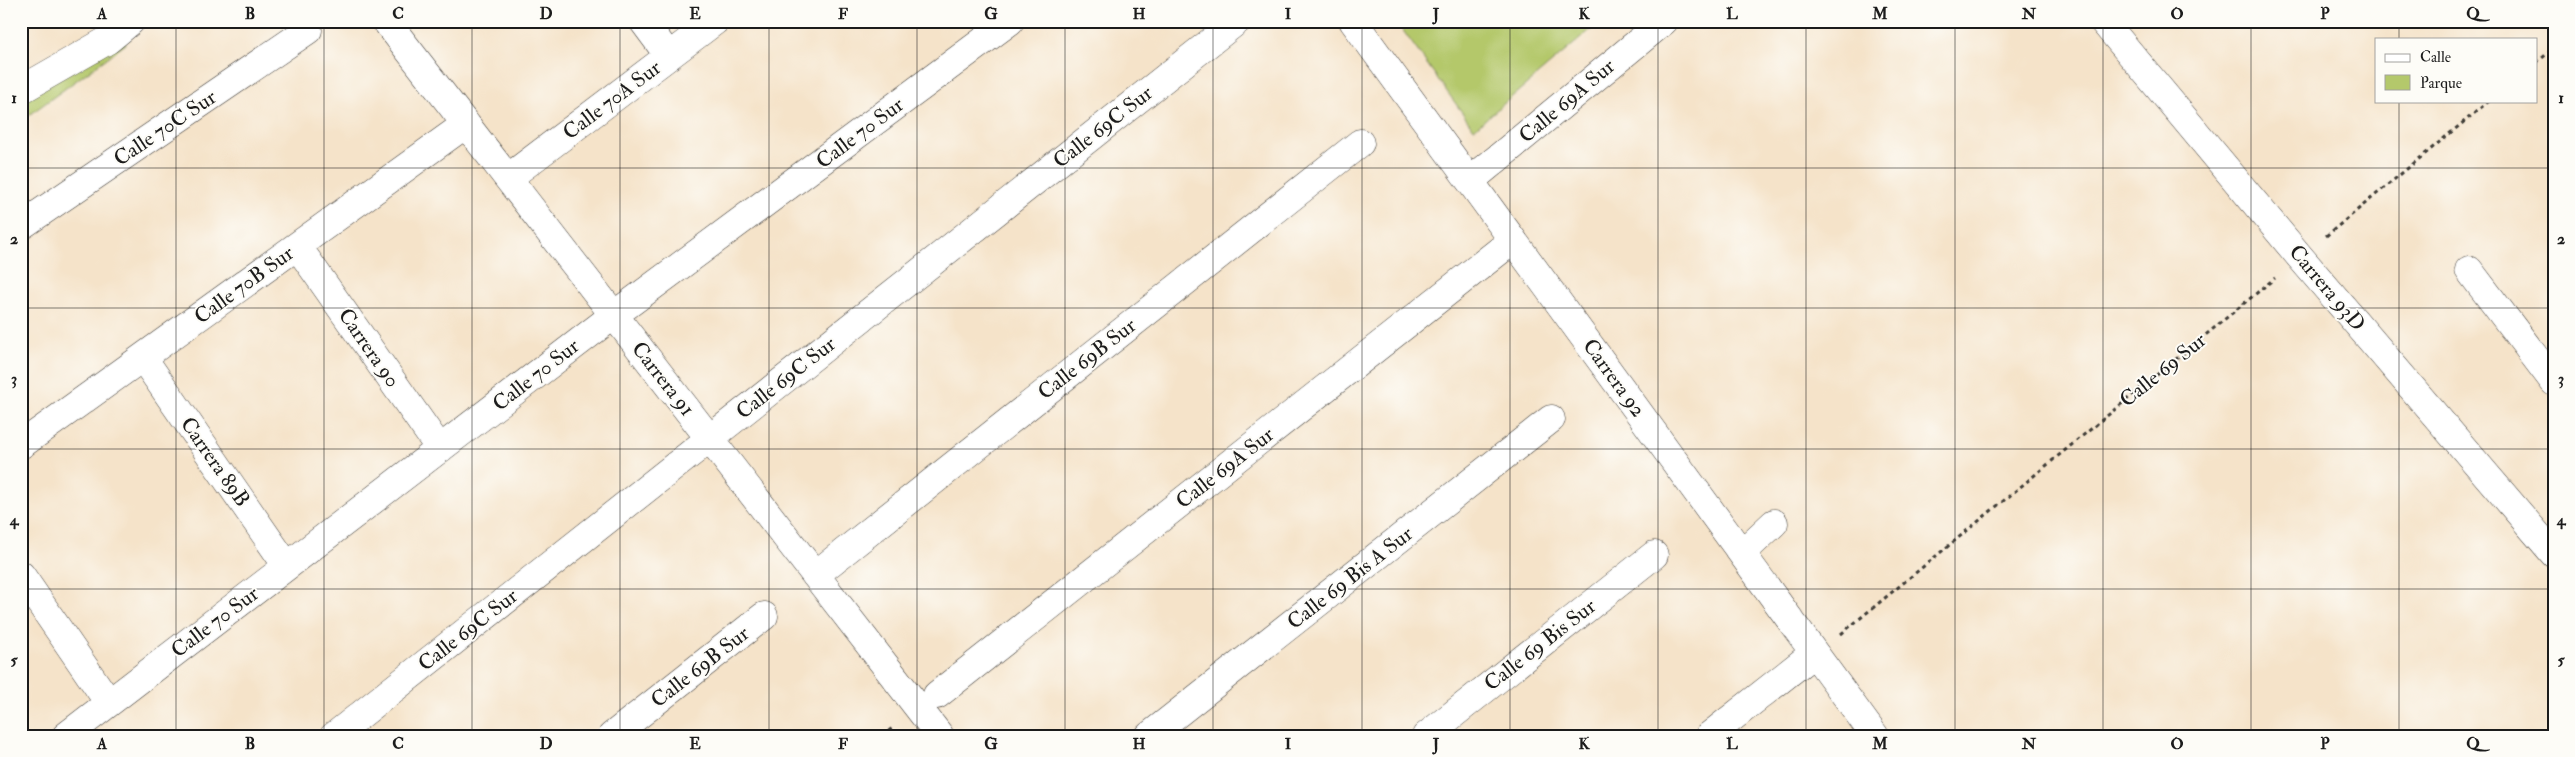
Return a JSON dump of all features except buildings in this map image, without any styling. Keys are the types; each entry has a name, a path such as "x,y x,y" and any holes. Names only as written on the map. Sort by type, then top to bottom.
{"street":[{"path":"21,90 108,40 131,21"},
{"name":"Carrera 91","path":"386,21 940,736"},
{"path":"643,21 669,56"},
{"name":"Calle 70A Sur","path":"508,178 716,21"},
{"name":"Calle 70 Sur","path":"66,736 614,315 1010,21"},
{"name":"Calle 69C Sur","path":"334,736 1237,21"},
{"name":"Carrera 92","path":"1353,21 1742,553 1825,645 1875,736"},
{"name":"Calle 69A Sur","path":"1470,181 1664,21"},
{"name":"Carrera 93D","path":"2103,21 2554,554"},
{"name":"Calle 70C Sur","path":"21,226 308,30"},
{"name":"Calle 70B Sur","path":"21,445 466,124"},
{"name":"Calle 69B Sur","path":"815,575 1360,143"},
{"name":"Calle 69A Sur","path":"937,695 1513,240"},
{"name":"Carrera 90","path":"298,247 440,449"},
{"path":"2469,270 2554,382"},
{"name":"Carrera 89B","path":"143,358 287,566"},
{"name":"Calle 69 Bis A Sur","path":"1149,736 1551,419"},
{"path":"1742,553 1774,523"},
{"name":"Calle 69 Bis Sur","path":"1426,736 1654,555"},
{"path":"21,575 108,703"},
{"name":"Calle 69B Sur","path":"612,736 764,616"},
{"path":"1709,736 1825,645"}],"path":[{"path":"2538,61 2554,48"},
{"name":"Calle 69 Sur","path":"1825,645 2489,102"}],"green space":[{"path":"111,21 126,44 21,121 21,79"},
{"path":"1396,21 1601,21 1474,129"}]}
